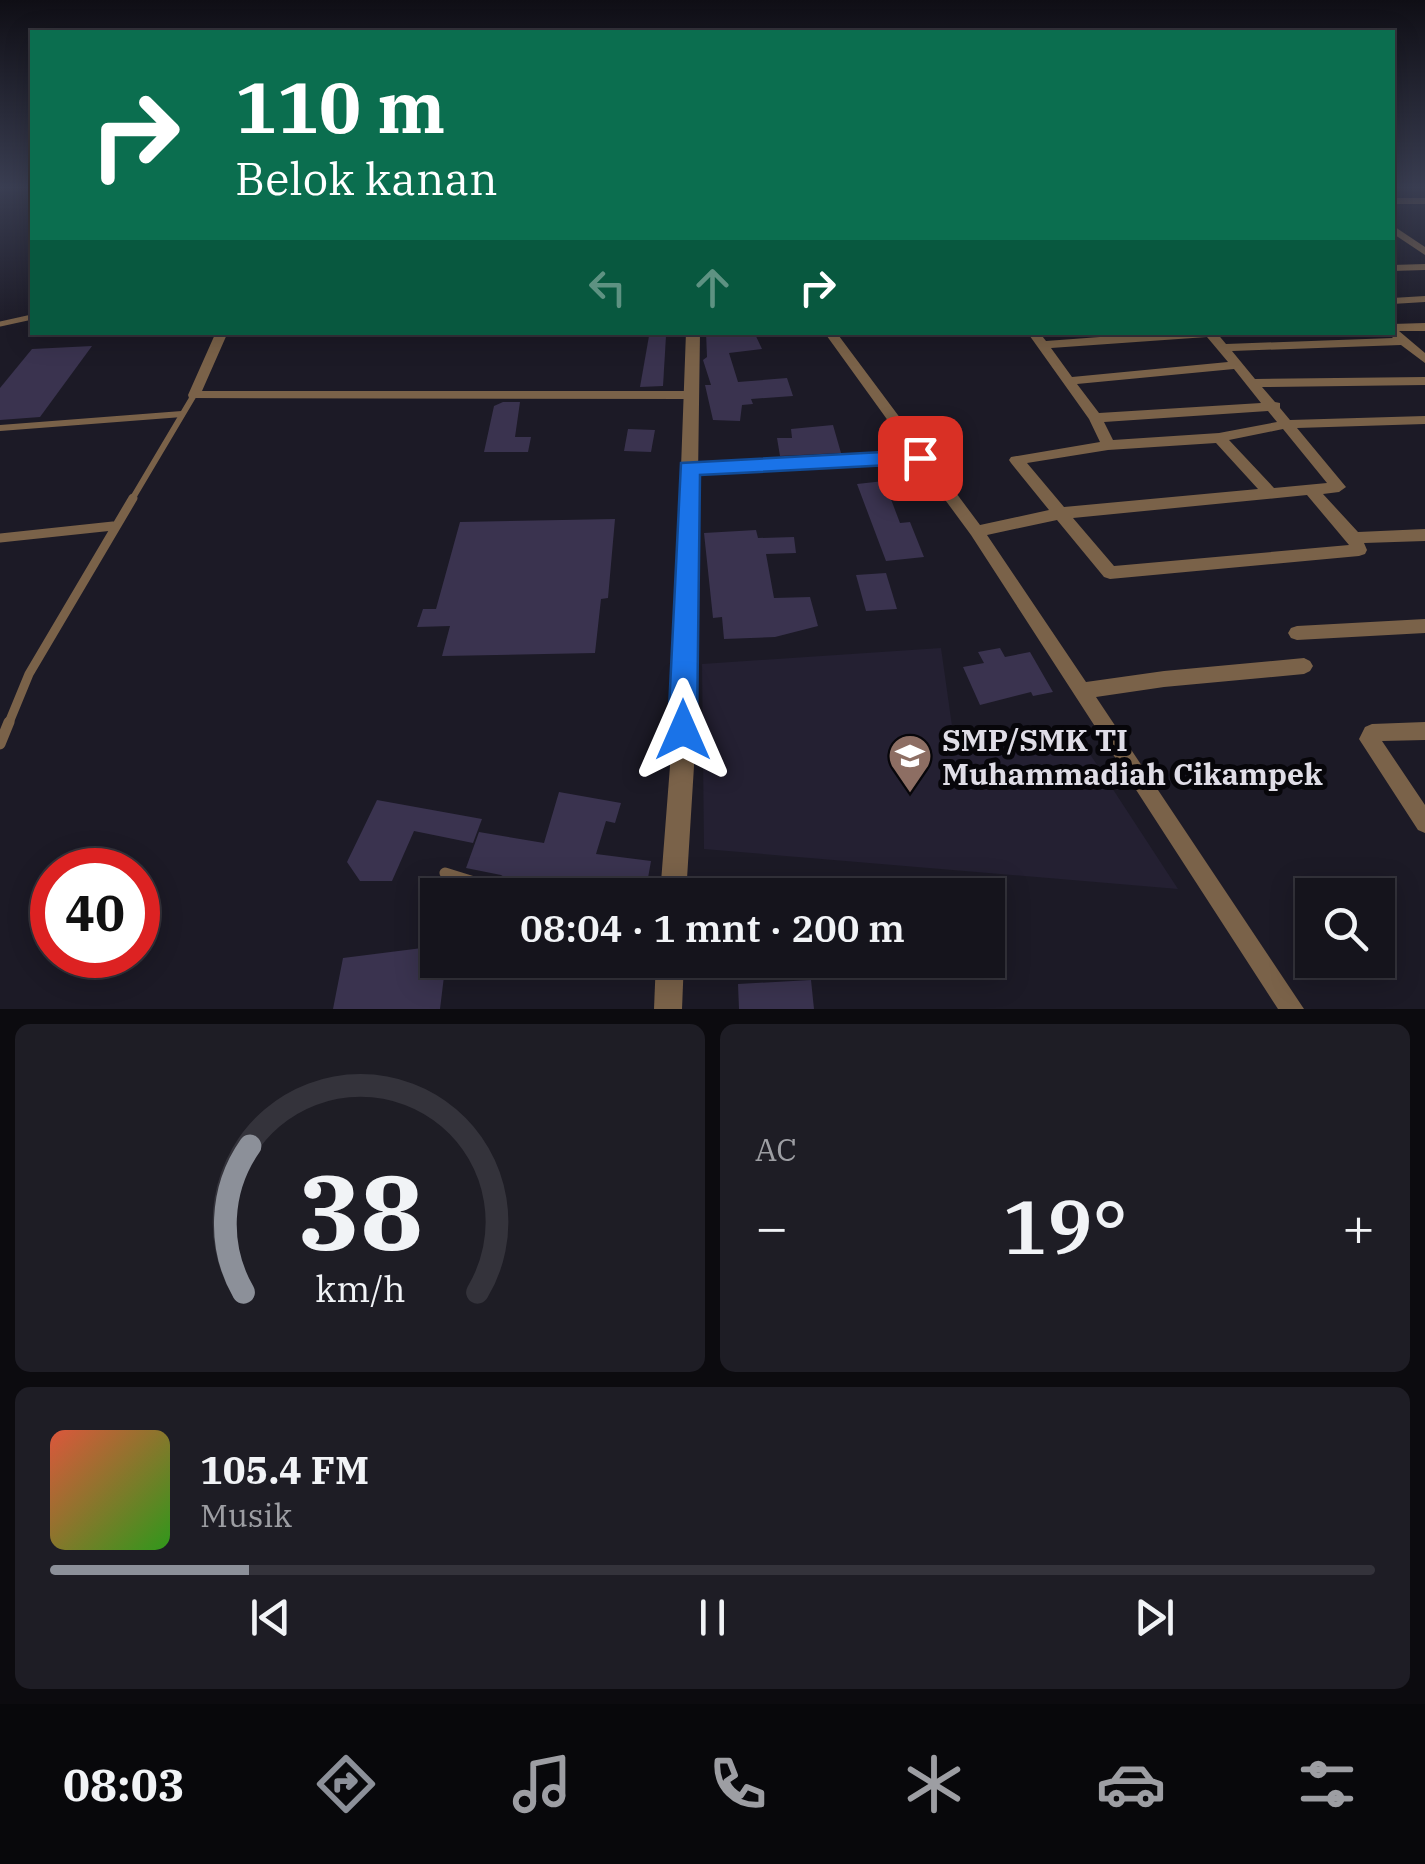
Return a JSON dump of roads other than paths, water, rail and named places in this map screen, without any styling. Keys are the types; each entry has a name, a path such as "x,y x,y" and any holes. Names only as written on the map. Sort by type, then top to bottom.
{"street":[{"path":"1402,235 1425,252"},
{"path":"1396,266 1425,267"},
{"path":"1395,301 1425,300"},
{"path":"1395,330 1425,328"},
{"path":"1395,333 1425,359"},
{"path":"221,335 194,396 692,396"},
{"path":"675,878 682,766 693,335"},
{"path":"832,335 976,531 1292,1009"},
{"path":"1035,335 1095,418 1108,445"},
{"path":"1044,346 1184,335"},
{"path":"976,531 1064,514 1340,486 1211,335"},
{"path":"1222,348 1404,342"},
{"path":"1069,380 1238,365"},
{"path":"1254,384 1425,381"},
{"path":"1095,418 1275,406"},
{"path":"1312,491 1354,538 1359,550 1110,573 1016,460 1108,445 1218,438 1288,424 1425,420"},
{"path":"1218,438 1270,492"},
{"path":"689,468 920,458"},
{"path":"1354,538 1425,535"},
{"path":"1297,633 1425,626"},
{"path":"1080,692 1164,679 1304,666"},
{"path":"1425,731 1372,734 1369,739 1425,824"},
{"path":"668,1009 669,978"}],"lane":[{"path":"0,324 30,317"},
{"path":"0,744 28,674 194,396"},
{"path":"0,428 182,414"},
{"path":"0,538 113,526"},
{"path":"445,873 461,878"}],"place":[{"name":"SMP/SMK TI Muhammadiah Cikampek","path":"910,794"}]}
